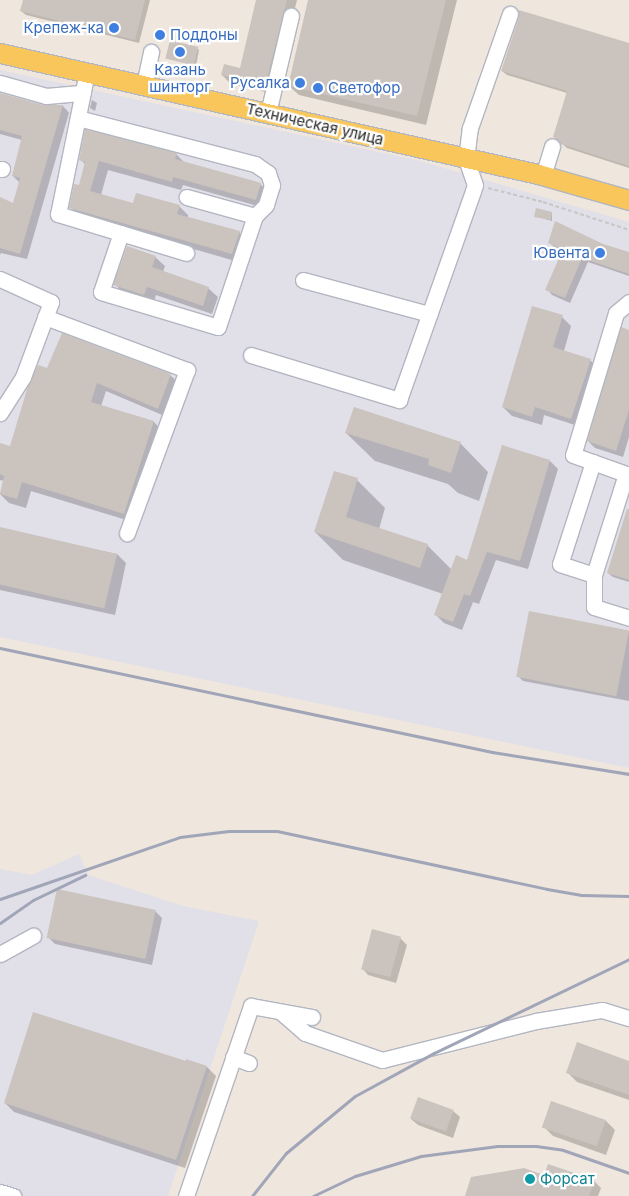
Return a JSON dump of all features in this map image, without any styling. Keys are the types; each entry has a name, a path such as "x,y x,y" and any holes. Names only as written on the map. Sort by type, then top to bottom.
{"main road":[{"name":"Техническая улица","path":"0,53 542,176 629,200"}],"lane":[{"path":"251,355 399,400 475,185 466,159 470,128 510,14"},
{"path":"268,113 291,16"},
{"path":"144,85 151,52"},
{"path":"87,72 58,214 186,254"},
{"path":"0,83 46,96 83,93"},
{"path":"78,118 255,164 268,173 272,186 266,205 255,216 218,327 101,292 120,233"},
{"path":"542,176 552,146"},
{"path":"187,197 255,216"},
{"path":"0,279 51,302 23,377 0,413"},
{"path":"302,280 429,314"},
{"path":"629,302 616,313 573,455 593,462 628,469 594,575 594,607 629,618"},
{"path":"45,317 187,370 127,532"},
{"path":"593,462 560,564 594,575"},
{"path":"0,954 33,936"},
{"path":"186,1196 251,1006 312,1017"},
{"path":"281,1012 305,1033 382,1060 536,1021 602,1010 629,1018"},
{"path":"233,1057 249,1063"},
{"path":"0,1192 13,1196"}],"path":[{"path":"475,185 543,202 629,230"}],"shaded area":[{"path":"0,70 420,161 629,222 629,768 0,637"},
{"path":"79,854 88,875 183,906 259,921 168,1196 0,1196 0,869 32,875"}],"building":[{"path":"23,0 145,0 135,40 20,11"},
{"path":"256,0 287,0 265,86 221,75 224,64 240,68"},
{"path":"308,0 446,0 417,116 288,86"},
{"path":"519,10 629,43 629,166 561,144 558,139 553,137 567,91 501,71 519,17"},
{"path":"170,40 198,47 194,65 165,58"},
{"path":"0,93 43,105 63,105 20,254 0,248 0,197 13,203 20,178 12,176 22,136 0,130"},
{"path":"85,129 177,153 175,159 261,183 256,200 173,177 172,182 99,161 90,191 133,203 136,193 180,205 177,214 240,231 232,254 69,208 74,184 79,185 85,162 79,160"},
{"path":"536,208 552,212 551,220 534,217"},
{"path":"555,221 603,244 629,252 629,274 582,258 565,298 545,290 563,249 548,243"},
{"path":"127,246 156,256 152,267 209,287 203,306 147,287 144,295 113,285"},
{"path":"532,306 563,315 553,347 591,359 571,419 535,407 532,417 502,407"},
{"path":"621,327 629,330 629,410 616,451 587,441"},
{"path":"62,333 171,374 158,409 97,383 91,402 154,421 124,514 22,482 17,499 0,494 4,476 0,474 0,443 10,446 28,386 38,365 47,368"},
{"path":"354,407 461,442 451,473 428,465 429,459 345,433"},
{"path":"502,445 550,460 520,561 487,552 470,596 464,594 453,622 434,615 456,555 467,560"},
{"path":"334,471 358,478 346,517 428,544 420,568 314,532"},
{"path":"627,509 629,509 629,580 607,573"},
{"path":"0,527 117,554 104,609 0,584"},
{"path":"529,611 629,630 616,696 516,677"},
{"path":"57,889 156,910 145,959 47,938"},
{"path":"372,929 401,937 390,977 361,970"},
{"path":"33,1012 207,1066 176,1160 4,1103"},
{"path":"577,1042 629,1061 629,1095 566,1073"},
{"path":"418,1097 454,1110 446,1132 410,1119"},
{"path":"551,1101 606,1120 597,1146 542,1127"},
{"name":"Форсат","path":"548,1164 595,1180 589,1196 465,1196 471,1177 524,1168 544,1175"}],"railway":[{"path":"0,648 492,752 629,774"},
{"path":"0,899 180,837 229,831 277,831 547,889 581,895 629,896"},
{"path":"0,923 33,900 85,875"},
{"path":"252,1196 286,1153 355,1096 434,1053 629,959"},
{"path":"313,1196 355,1176 421,1156 497,1146 536,1146 563,1150 629,1173"}],"place":[{"name":"Крепеж-ка","path":"114,28"},
{"name":"Поддоны","path":"160,35"},
{"name":"Казань шинторг","path":"180,52"},
{"name":"Русалка","path":"300,83"},
{"name":"Светофор","path":"318,88"},
{"name":"Ювента","path":"600,253"},
{"name":"Форсат","path":"530,1179"}]}
